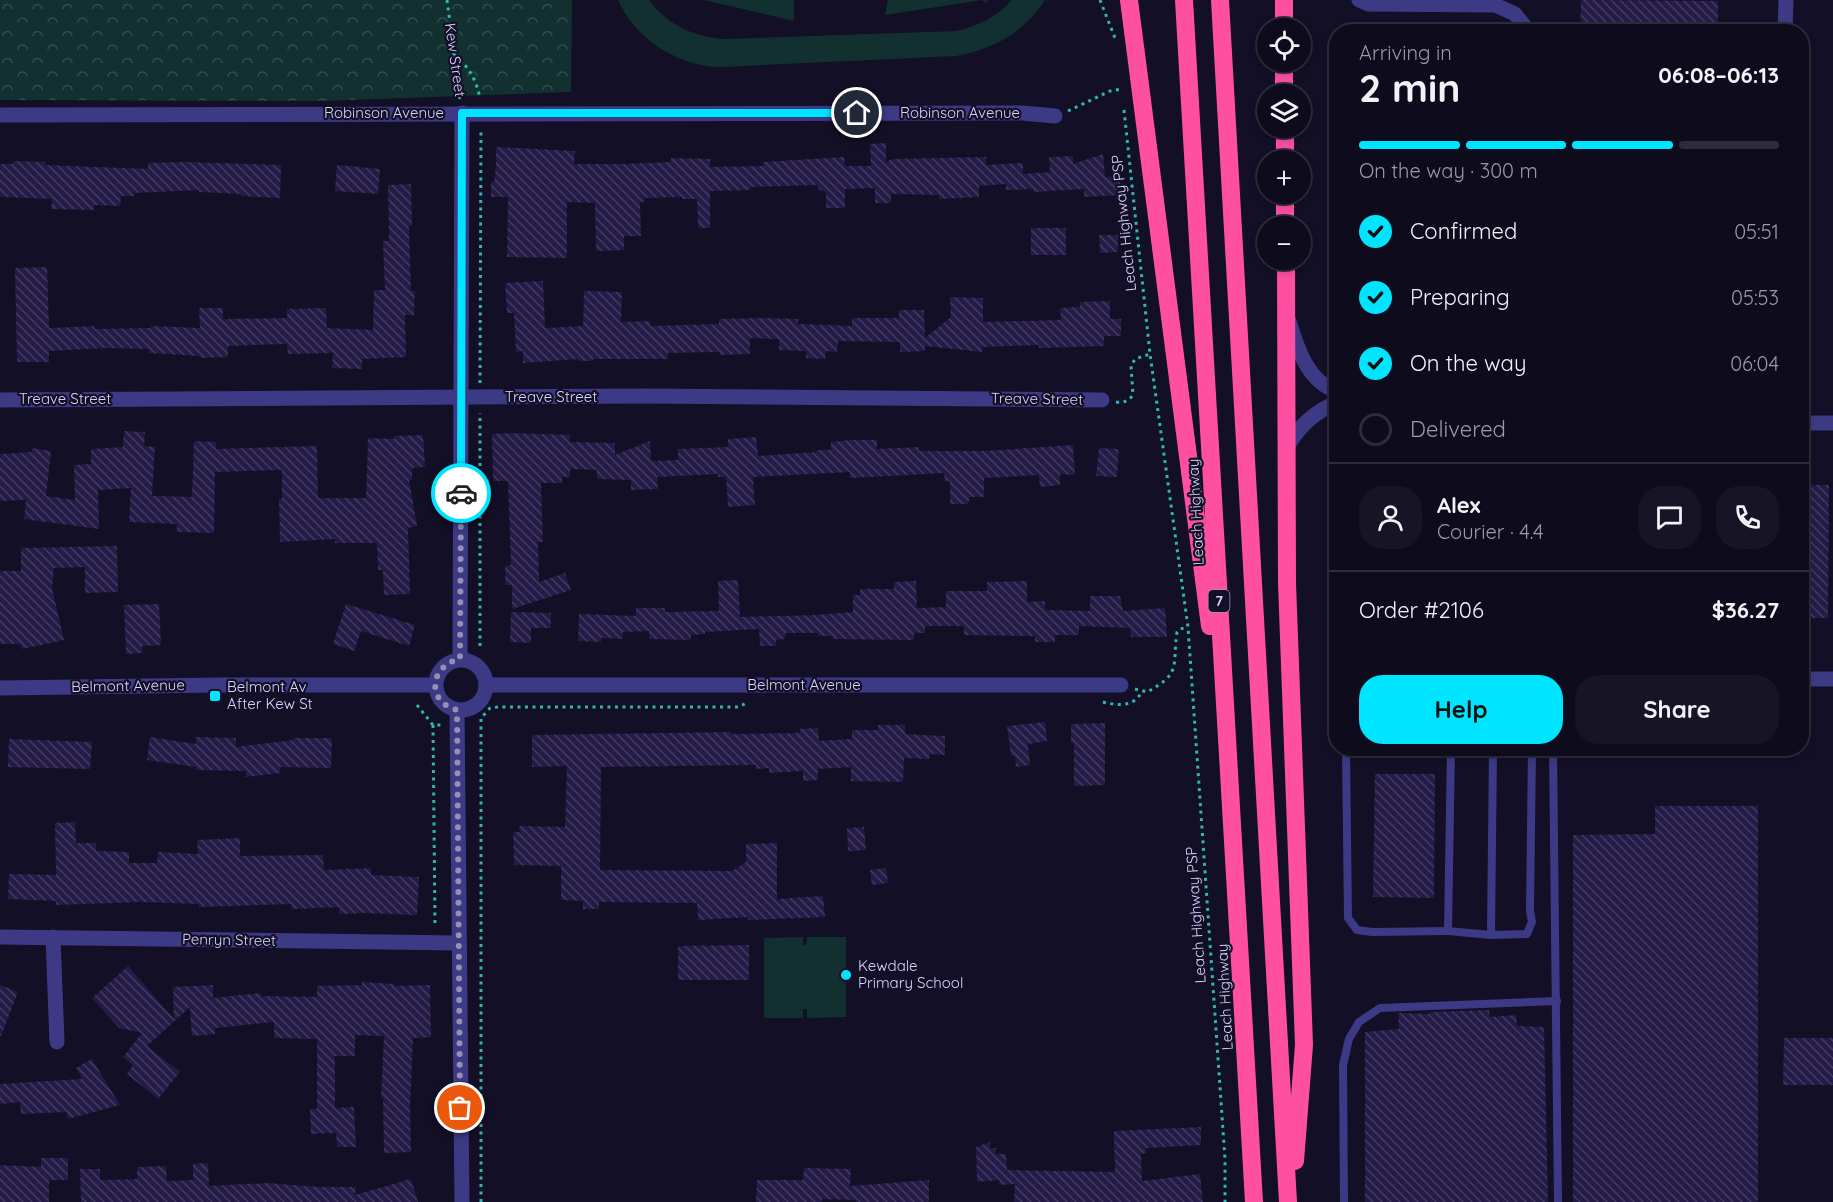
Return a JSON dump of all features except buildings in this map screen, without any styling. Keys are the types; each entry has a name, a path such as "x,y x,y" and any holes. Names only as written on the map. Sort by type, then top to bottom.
{"highway":[{"path":"1129,0 1229,773"},
{"name":"Leach Highway","path":"1184,0 1254,1202"},
{"path":"1220,0 1290,1202"},
{"path":"1284,0 1284,18"},
{"path":"1286,270 1288,595 1304,1045 1290,1202"}],"street":[{"path":"1359,0 1368,4 1495,5 1515,14 1523,24"},
{"path":"1785,0 1785,24"},
{"name":"Kew Street","path":"460,659 462,113"},
{"name":"Robinson Avenue","path":"0,115 1010,113 1055,116"},
{"path":"1286,312 1300,355 1315,376 1329,387"},
{"name":"Treave Street","path":"0,399 657,396 1102,400"},
{"path":"1287,447 1311,417 1329,407"},
{"path":"1809,423 1833,423"},
{"path":"460,659 476,664 485,677 486,685 480,701 474,707 457,710 444,705 436,692 435,685 440,670 452,661 460,659"},
{"path":"1809,679 1833,679"},
{"name":"Belmont Avenue","path":"0,688 435,685"},
{"name":"Belmont Avenue","path":"486,685 1121,685"},
{"path":"457,710 462,1202"},
{"name":"Penryn Street","path":"0,937 459,943"},
{"path":"53,937 57,1042"}],"lane":[{"path":"1346,756 1348,918 1357,930 1448,931 1491,935 1527,934 1532,922 1530,911 1532,756"},
{"path":"1448,931 1450,756"},
{"path":"1491,935 1493,756"},
{"path":"1553,756 1558,1202"},
{"path":"1344,1202 1343,1065 1349,1039 1359,1022 1380,1008 1557,1001"}],"path":[{"name":"Kew Street","path":"447,0 462,113"},
{"path":"1100,0 1115,38 1116,48"},
{"path":"454,55 473,75 481,98 480,646"},
{"path":"1055,116 1110,91 1122,89 1120,79"},
{"name":"Leach Highway PSP","path":"1123,100 1150,354 1188,627 1224,1147 1225,1202"},
{"path":"1102,400 1123,403 1129,400 1133,395 1131,366 1135,359 1150,354"},
{"path":"1121,685 1147,692 1166,681 1175,666 1177,632 1188,627"},
{"path":"1100,700 1121,705 1135,701 1142,691"},
{"path":"481,1202 481,718 490,708 498,707 739,707 749,701"},
{"path":"417,705 433,725 436,925"},
{"path":"433,725 442,725"},
{"path":"474,725 481,726"}],"green space":[{"path":"0,0 572,0 571,92 321,101 0,100"},
{"path":"618,0 649,0 664,16 682,28 702,36 725,39 957,31 987,20 1012,0 1045,0 1027,22 1006,38 983,49 956,56 721,67 690,62 660,48 635,27"},
{"path":"704,0 794,0 794,21"},
{"path":"888,0 982,0 885,15"},
{"path":"803,937 803,945 806,945 807,937 846,937 846,1017 807,1018 807,1009 803,1009 803,1018 764,1018 764,938"}],"way so far":[{"path":"460,1108 457,710 444,705 439,699 435,685 436,677 445,664 460,659 461,493"}],"place":[{"name":"Belmont Av After Kew St","path":"215,696"},
{"name":"Kewdale Primary School","path":"846,975"}],"route":[{"path":"461,493 462,113 857,113"}]}
